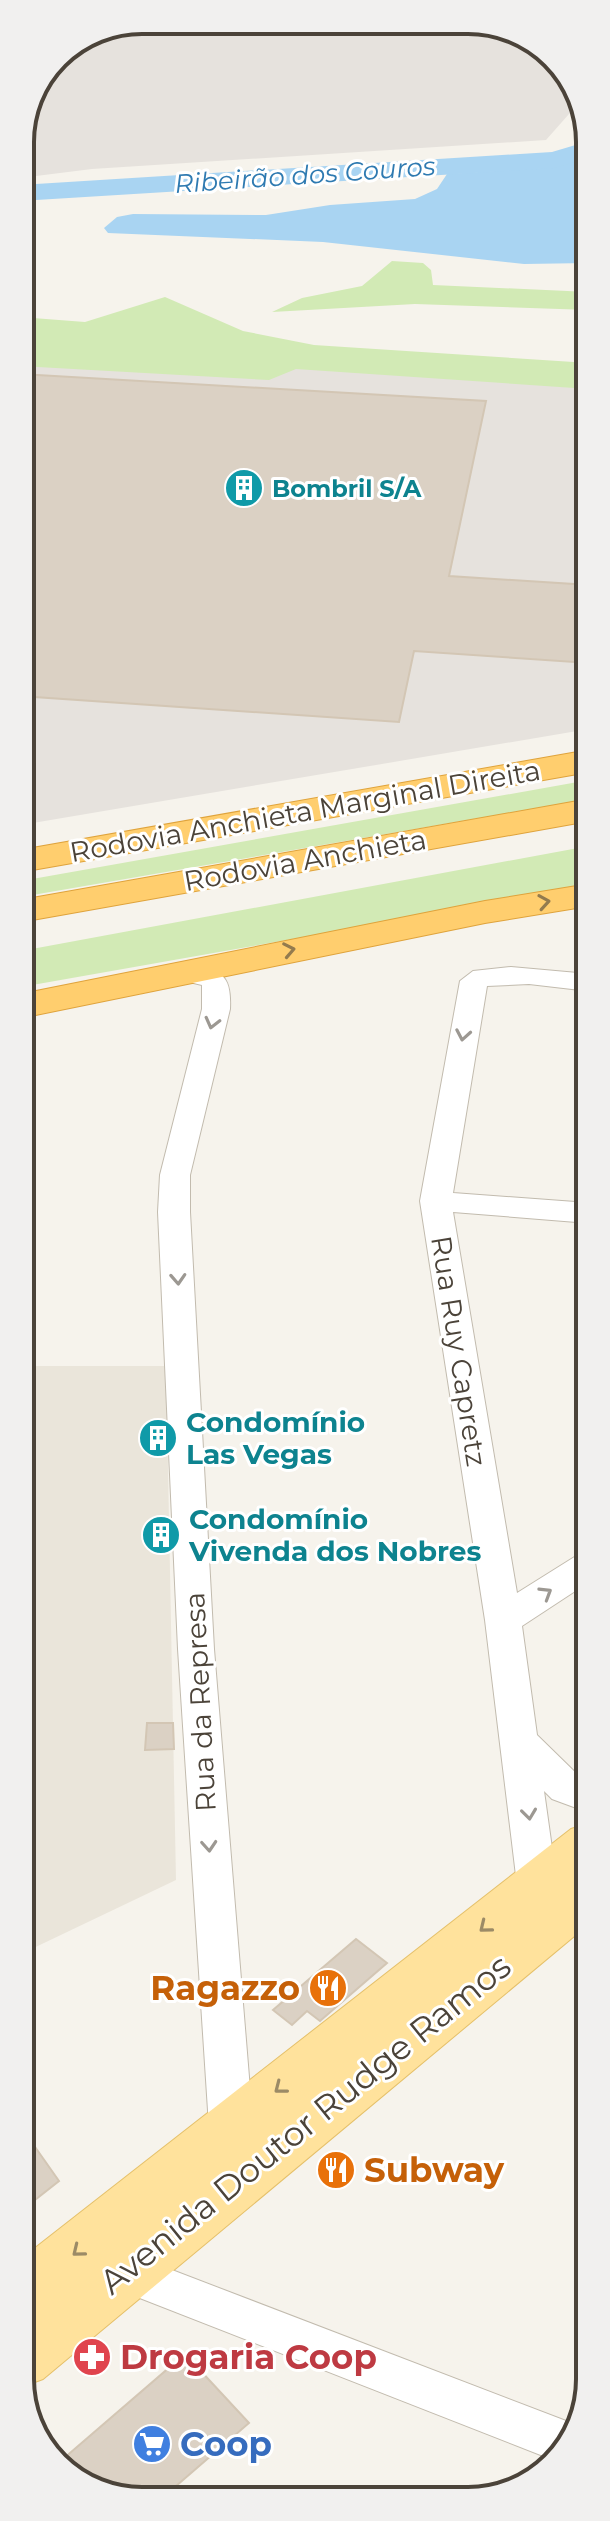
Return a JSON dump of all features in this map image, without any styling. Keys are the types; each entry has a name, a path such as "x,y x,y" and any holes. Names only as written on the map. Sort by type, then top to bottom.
{"highway":[{"name":"Rodovia Anchieta Marginal Direita","path":"34,859 576,763"},
{"name":"Rodovia Anchieta","path":"34,909 576,812"},
{"name":"Rodovia Anchieta","path":"34,930 576,833"},
{"path":"34,1003 485,912 576,897"},
{"path":"34,995 107,987"}],"main road":[{"name":"Avenida Doutor Rudge Ramos","path":"34,2285 231,2126 576,1890"},
{"name":"Avenida Doutor Rudge Ramos","path":"34,2347 576,1890"}],"street":[{"name":"Rua da Represa","path":"182,972 212,979 217,985 216,1009 175,1175 174,1212 196,1649 231,2126"},
{"name":"Rua Ruy Capretz","path":"576,981 495,975 479,977 472,988 436,1201 521,1743 576,1886"},
{"path":"436,1201 576,1212"},
{"path":"503,1620 576,1573"},
{"path":"521,1743 566,1788 576,1792"},
{"path":"125,2272 557,2440"}],"shaded area":[{"path":"128,35 489,36 534,56 558,82 572,114 546,140 92,169 34,176 34,135 38,114 56,76 71,61 88,49"},
{"name":"Bombril S/A","path":"34,353 576,383 576,731 34,823"},
{"path":"34,1366 166,1366 176,1880 34,1948"}],"green space":[{"path":"392,261 423,263 431,270 433,285 576,291 576,310 415,304 272,312 302,298 362,286"},
{"path":"165,297 243,331 314,345 576,362 576,388 296,369 269,380 34,367 34,318 85,322"},
{"path":"576,782 576,801 34,895 34,879"},
{"path":"576,848 576,892 34,985 34,949"}],"water":[{"path":"576,158 576,263 524,264 323,242 108,233 104,228 117,217 133,214 266,215 330,205 415,199 437,189 447,174 541,168"}],"building":[{"name":"Bombril S/A","path":"34,375 486,401 449,576 576,584 576,662 414,651 399,722 34,697"},
{"path":"147,1723 173,1723 174,1749 145,1750"},
{"name":"Ragazzo","path":"356,1939 387,1963 320,2021 307,2011 292,2025 273,2010"},
{"path":"34,2145 59,2181 34,2201"},
{"name":"Coop","path":"185,2354 249,2423 175,2487 121,2485 88,2472 67,2456"}],"waterway":[{"name":"Ribeirão dos Couros","path":"34,192 554,160 576,153"}],"place":[{"name":"Bombril S/A","path":"244,488"},
{"name":"Condomínio Las Vegas","path":"158,1438"},
{"name":"Condomínio Vivenda dos Nobres","path":"161,1535"},
{"name":"Ragazzo","path":"328,1988"},
{"name":"Subway","path":"336,2170"},
{"name":"Drogaria Coop","path":"92,2357"},
{"name":"Coop","path":"152,2444"}]}
